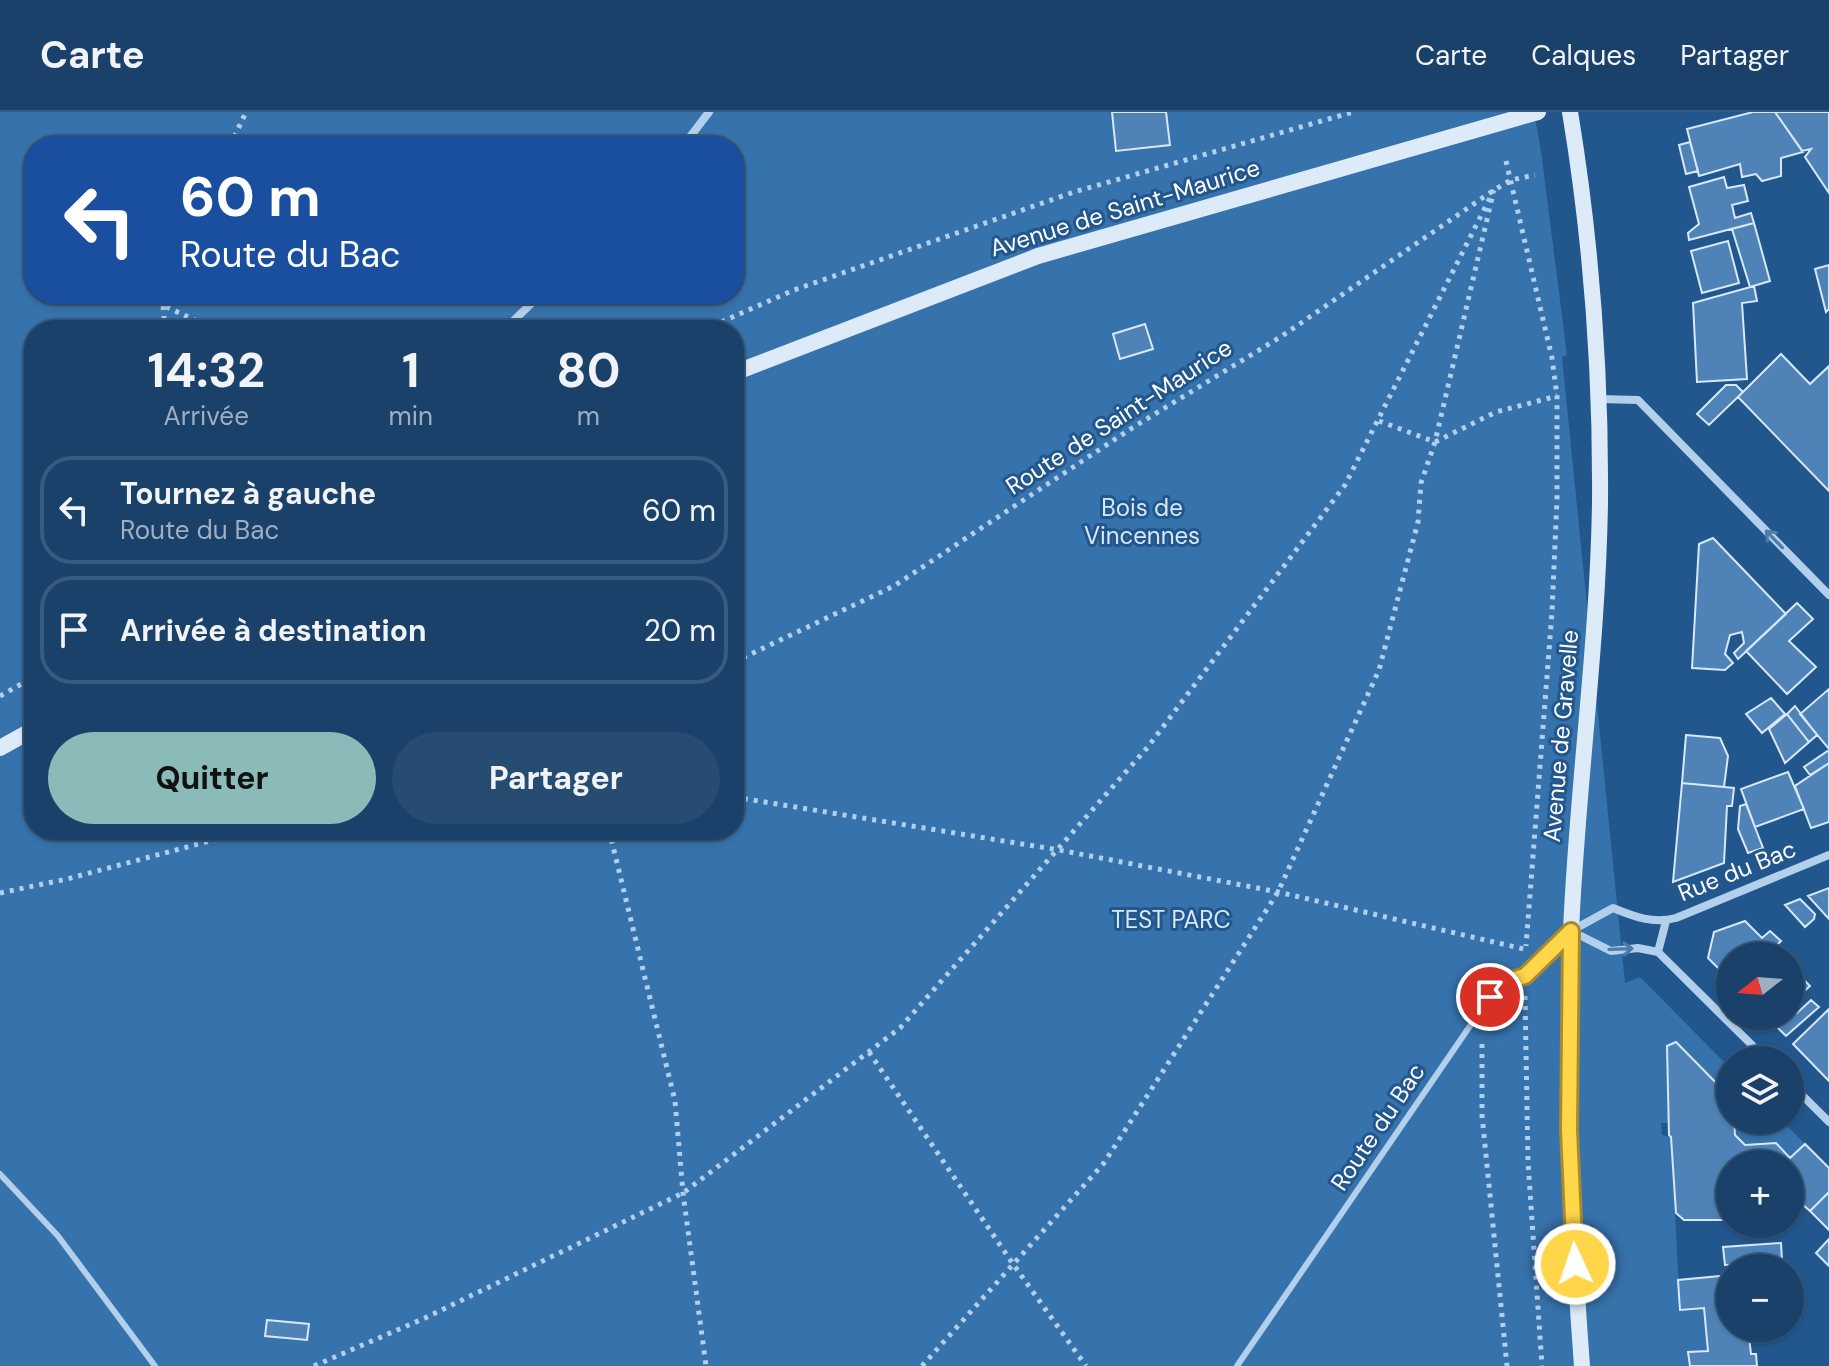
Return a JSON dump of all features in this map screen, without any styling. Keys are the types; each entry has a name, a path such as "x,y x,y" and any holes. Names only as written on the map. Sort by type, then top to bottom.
{"street":[{"path":"691,136 709,112"},
{"name":"Avenue de Saint-Maurice","path":"744,369 1038,256 1538,112"},
{"name":"Avenue de Gravelle","path":"1570,112 1582,194 1599,399 1600,504 1595,617 1571,931 1569,1130 1582,1366"},
{"path":"514,320 531,304"},
{"path":"1599,399 1638,400 1829,595"},
{"path":"0,748 24,735"},
{"name":"Rue du Bac","path":"1571,931 1613,908 1639,918 1666,921 1829,855"},
{"path":"1658,952 1666,921"},
{"path":"1571,931 1611,951 1638,948 1658,952 1753,1046"},
{"path":"1804,1097 1829,1122"}],"lane":[{"name":"Route du Bac","path":"1237,1366 1483,1007 1505,982 1525,976 1571,931"},
{"path":"0,1174 58,1236 155,1366"}],"path":[{"path":"235,136 246,112"},
{"path":"726,320 794,290 1074,192 1353,112"},
{"name":"Avenue de Gravelle","path":"1506,161 1549,344 1557,396 1552,612 1525,949 1528,1162 1542,1366"},
{"name":"Route de Saint-Maurice","path":"744,657 894,586 1132,428 1282,336 1494,190 1511,180 1535,175"},
{"path":"314,1366 425,1318 683,1193 900,1028 1147,748 1345,485 1494,190"},
{"path":"922,1366 1104,1163 1278,892 1379,670 1418,522 1421,483 1435,442 1494,190"},
{"path":"164,320 163,305 195,320"},
{"path":"1379,420 1435,442 1496,412 1557,396"},
{"path":"0,696 24,683"},
{"path":"744,799 1059,850 1278,892 1525,949"},
{"path":"0,893 67,879 213,840"},
{"path":"611,840 675,1101 683,1193 706,1366"},
{"path":"1483,1007 1482,1115 1507,1366"},
{"path":"869,1052 1086,1366"}],"green space":[{"name":"Bois de Vincennes","path":"0,112 1534,112 1567,355 1562,357 1625,983 1640,977 1716,1054 1716,1083 1677,1043 1667,1046 1670,1120 1669,1123 1661,1123 1662,1135 1671,1137 1680,1309 1704,1308 1708,1351 1689,1352 1690,1366 0,1366"},
{"path":"1795,1134 1805,1144 1799,1150 1783,1150 1776,1143 1745,1145 1735,1135"}],"building":[{"path":"1112,112 1166,112 1170,145 1116,151"},
{"path":"1753,112 1775,112 1803,152 1781,158 1781,176 1762,181 1756,174 1742,177 1740,164 1699,176 1687,129"},
{"path":"1775,112 1829,112 1829,193 1805,157 1811,149 1802,151"},
{"path":"1690,142 1698,171 1686,174 1679,145"},
{"path":"1724,177 1727,188 1744,185 1748,201 1732,205 1735,218 1751,213 1754,223 1689,240 1688,233 1699,224 1689,187"},
{"path":"1754,223 1770,281 1750,287 1732,229"},
{"path":"1728,241 1739,283 1702,293 1691,251"},
{"path":"1829,265 1829,309 1826,312 1815,269"},
{"path":"1754,286 1757,301 1742,303 1747,379 1697,382 1693,303"},
{"path":"1145,324 1153,349 1120,359 1113,334"},
{"path":"1781,354 1810,384 1829,366 1829,491 1738,397"},
{"path":"1726,385 1736,385 1743,392 1709,425 1697,414"},
{"path":"1713,538 1786,614 1738,659 1734,653 1744,643 1742,632 1730,635 1725,654 1733,663 1725,670 1692,668 1699,544"},
{"path":"1797,603 1813,619 1789,641 1816,667 1787,694 1746,651"},
{"path":"1829,689 1829,749 1800,714"},
{"path":"1771,698 1785,714 1762,733 1746,714"},
{"path":"1795,706 1817,735 1809,742 1787,714"},
{"path":"1787,714 1809,742 1785,763 1769,729"},
{"path":"1686,735 1720,738 1728,756 1724,787 1682,783"},
{"path":"1829,750 1829,763 1810,775 1804,767"},
{"path":"1829,763 1829,822 1811,828 1795,786"},
{"path":"1788,772 1804,809 1755,827 1741,789"},
{"path":"1682,783 1734,788 1732,806 1727,806 1724,863 1673,882"},
{"path":"1746,804 1763,848 1748,853 1738,829 1740,806"},
{"path":"1829,888 1829,919 1808,896"},
{"path":"1800,899 1815,914 1805,927 1785,905"},
{"path":"1745,921 1762,938 1770,931 1781,941 1716,942 1716,966 1708,958 1714,932"},
{"path":"1811,1000 1819,1007 1804,1020 1804,1006"},
{"path":"1829,1009 1829,1081 1804,1055 1804,1046 1793,1044"},
{"path":"1676,1042 1716,1083 1716,1134 1735,1134 1745,1145 1776,1143 1783,1150 1716,1150 1716,1220 1684,1220 1676,1213 1669,1135 1667,1046"},
{"path":"1805,1144 1829,1168 1829,1192 1810,1211 1804,1206 1804,1150 1799,1150"},
{"path":"1829,1192 1829,1230 1810,1211"},
{"path":"1829,1239 1829,1266 1816,1253"},
{"path":"1781,1243 1782,1254 1724,1254 1723,1247"},
{"path":"1716,1276 1716,1342 1750,1342 1751,1354 1756,1354 1757,1366 1690,1366 1688,1352 1708,1351 1704,1308 1680,1310 1678,1280"},
{"path":"267,1320 309,1324 307,1340 265,1336"}],"route":[{"path":"1490,997 1505,982 1525,976 1571,931 1569,1130 1575,1264"}],"park label":[{"name":"TEST PARC","path":"1171,920"}]}
